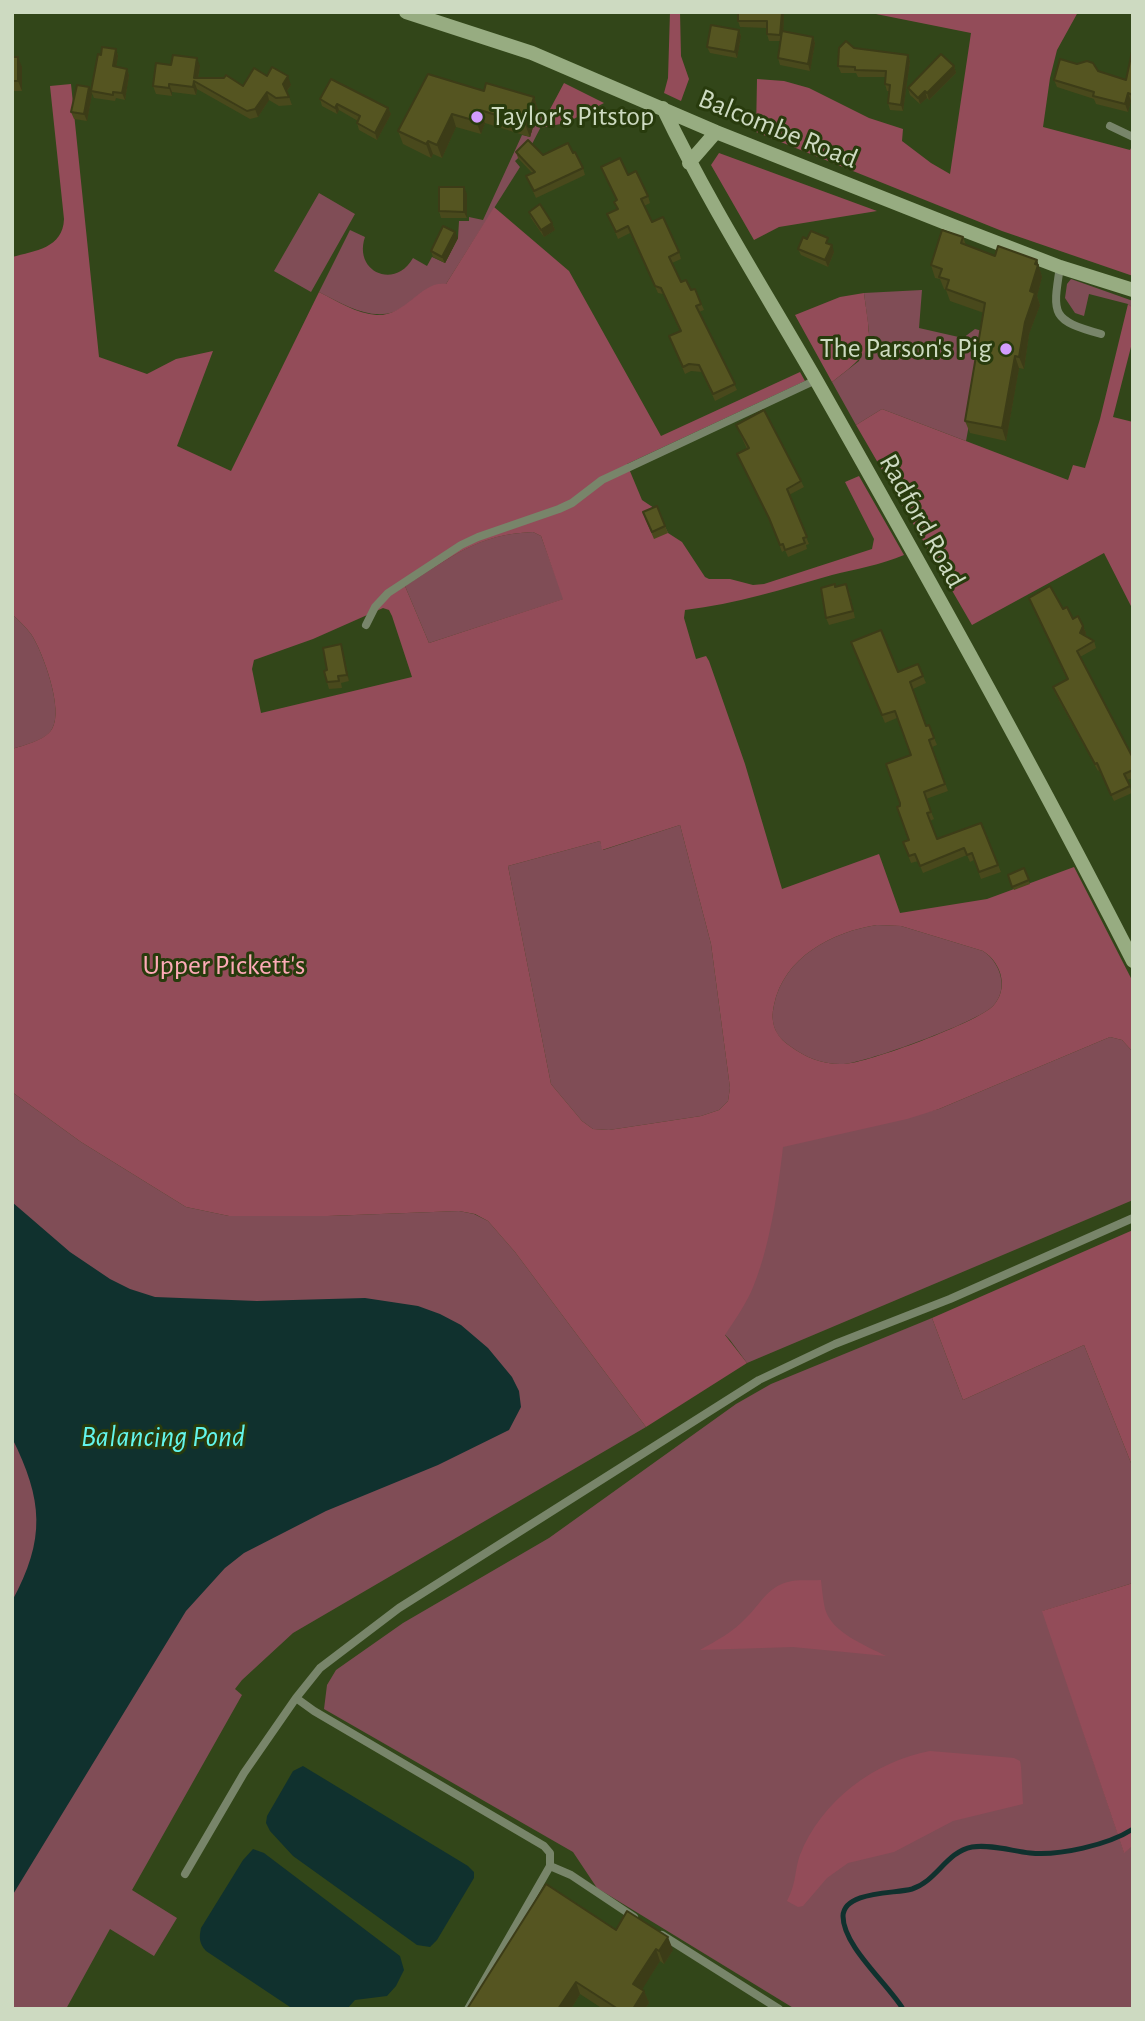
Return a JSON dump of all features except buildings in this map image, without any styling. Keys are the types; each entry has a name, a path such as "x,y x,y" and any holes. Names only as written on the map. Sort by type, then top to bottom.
{"street":[{"name":"Balcombe Road","path":"406,12 532,53 716,132 1060,267 1133,290"},
{"name":"Radford Road","path":"663,108 689,163 816,380 976,666 1133,961"},
{"path":"689,163 716,132"}],"lane":[{"path":"1110,126 1133,136"},
{"path":"1060,267 1055,301 1060,316 1072,325 1101,334"},
{"path":"366,625 375,607 388,593 470,540 572,503 602,480 816,380"},
{"path":"185,1874 244,1773 320,1668 399,1608 759,1380 835,1344 950,1298 1133,1218"},
{"path":"296,1698 326,1719 544,1846 550,1853 550,1866 468,2009"},
{"path":"550,1866 571,1875 642,1922"},
{"path":"652,1928 779,2009"}],"shaded area":[{"path":"538,110 548,113 531,146 515,161 520,167 446,284 430,288 397,311 386,314 363,312 319,292 350,230 365,237 365,260 378,273 396,273 405,268 413,258 427,266 432,257 445,263 458,238 459,221 469,221 469,217 483,220 522,135 530,137"},
{"path":"319,193 355,214 311,292 274,271"},
{"path":"1071,279 1133,301 1133,308 1128,304 1089,294 1084,316 1075,313 1065,298 1067,284"},
{"path":"922,290 919,328 963,338 975,329 986,332 966,441 882,409 856,425 832,382 859,361 869,331 864,293"},
{"path":"533,532 541,536 564,599 429,643 405,586 465,549 496,537"},
{"path":"12,614 31,634 41,654 54,695 55,720 52,729 44,737 12,749"},
{"path":"680,825 711,944 730,1088 728,1101 719,1110 701,1116 609,1130 593,1129 582,1121 551,1084 508,866 600,841 603,850"},
{"path":"877,925 901,926 983,951 994,962 1001,977 998,999 993,1006 967,1022 857,1062 829,1063 796,1050 777,1033 773,1018 779,988 788,973 799,960 827,941 860,928"},
{"path":"1110,1037 1122,1040 1133,1052 1133,1200 747,1363 730,1340 685,1292 622,1183 939,1109"},
{"path":"12,1092 81,1142 186,1207 229,1216 328,1216 459,1211 488,1221 515,1252 646,1427 293,1633 242,1680 235,1689 242,1695 132,1890 177,1918 154,1956 110,1929 66,2009 12,2009"},
{"path":"932,1318 963,1400 1084,1345 1133,1468 1133,1583 1043,1611 1124,1852 1133,1846 1133,2009 795,2009 597,1888 573,1852 324,1709 327,1685 336,1670 403,1623 549,1538 736,1404 771,1384"}],"green space":[{"path":"670,12 680,12 681,56 689,79 681,101 664,93 668,78"},
{"path":"866,12 1078,12 1057,50 1043,127 1130,150 1133,144 1133,276 1002,231 756,132 757,79 784,81 809,88 869,118 903,129 902,141 950,174 971,33"},
{"path":"564,83 604,103 566,123 540,128"},
{"name":"Upper Pickett's","path":"71,84 99,357 147,374 176,359 213,351 177,446 231,471 319,292 370,314 388,314 397,310 429,287 446,284 494,207 569,271 661,436 800,372 805,381 627,464 642,500 657,510 668,533 682,542 709,579 764,584 872,549 874,539 845,482 859,476 904,555 759,596 685,610 684,618 696,659 706,656 709,661 745,764 782,889 879,854 900,913 987,899 1074,867 1133,982 1133,1052 1122,1040 1110,1037 939,1109 907,1119 783,1147 763,1259 748,1298 725,1335 747,1363 646,1427 515,1252 488,1221 475,1214 459,1211 328,1216 229,1216 186,1207 81,1142 12,1092 12,749 44,737 52,729 55,709 54,695 41,654 31,634 12,614 12,257 46,247 59,236 62,229 64,219 50,86","holes":["533,532 541,536 563,599 429,643 405,586 465,549 496,537","383,608 389,610 412,677 261,713 252,669 254,660 313,639","680,825 711,944 730,1088 728,1101 719,1110 701,1116 609,1130 593,1129 582,1121 551,1084 508,866 600,841 602,850","877,925 901,926 983,951 999,969 1002,984 998,999 993,1006 967,1022 875,1057 837,1064 822,1062 802,1054 781,1038 773,1023 779,988 799,960 812,950 860,928"]},
{"path":"719,153 877,211 779,227 754,240 711,165"},
{"path":"864,293 868,345 857,361 832,382 795,315 840,297"},
{"path":"1128,304 1133,308 1133,339 1113,417 1133,422 1133,610 1104,553 972,625 856,425 882,409 1068,480 1073,465 1085,468"},
{"path":"1133,1230 1133,1468 1084,1345 963,1400 932,1318"},
{"path":"821,1580 825,1609 835,1625 850,1637 886,1656 793,1647 700,1650 736,1628 764,1597 781,1584"},
{"path":"1133,1583 1133,1846 1124,1853 1042,1611"},
{"path":"930,1751 1014,1758 1020,1761 1023,1804 953,1821 894,1852 848,1863 827,1878 803,1906 798,1907 787,1901 800,1855 809,1835 836,1801 870,1774 909,1756"}],"water":[{"name":"Balancing Pond","path":"12,1202 70,1252 110,1279 155,1297 257,1301 365,1298 418,1306 440,1314 461,1325 488,1348 512,1377 519,1391 521,1407 509,1430 438,1465 326,1511 244,1553 225,1568 186,1611 12,1896 12,1601 31,1558 36,1520 30,1481 12,1438"},
{"path":"303,1766 474,1872 474,1878 437,1940 430,1947 417,1945 293,1856 270,1831 266,1823 267,1816 293,1771"},
{"path":"253,1849 264,1853 400,1956 404,1970 387,1996 355,2000 347,2009 293,2009 206,1951 200,1940 201,1928 243,1860"}],"waterway":[{"path":"903,2009 850,1940 843,1916 852,1902 871,1895 912,1889 921,1885 948,1860 972,1847 1055,1853 1097,1844 1133,1829"}],"place":[{"name":"Taylor's Pitstop","path":"477,117"},
{"name":"The Parson's Pig","path":"1006,349"}]}
